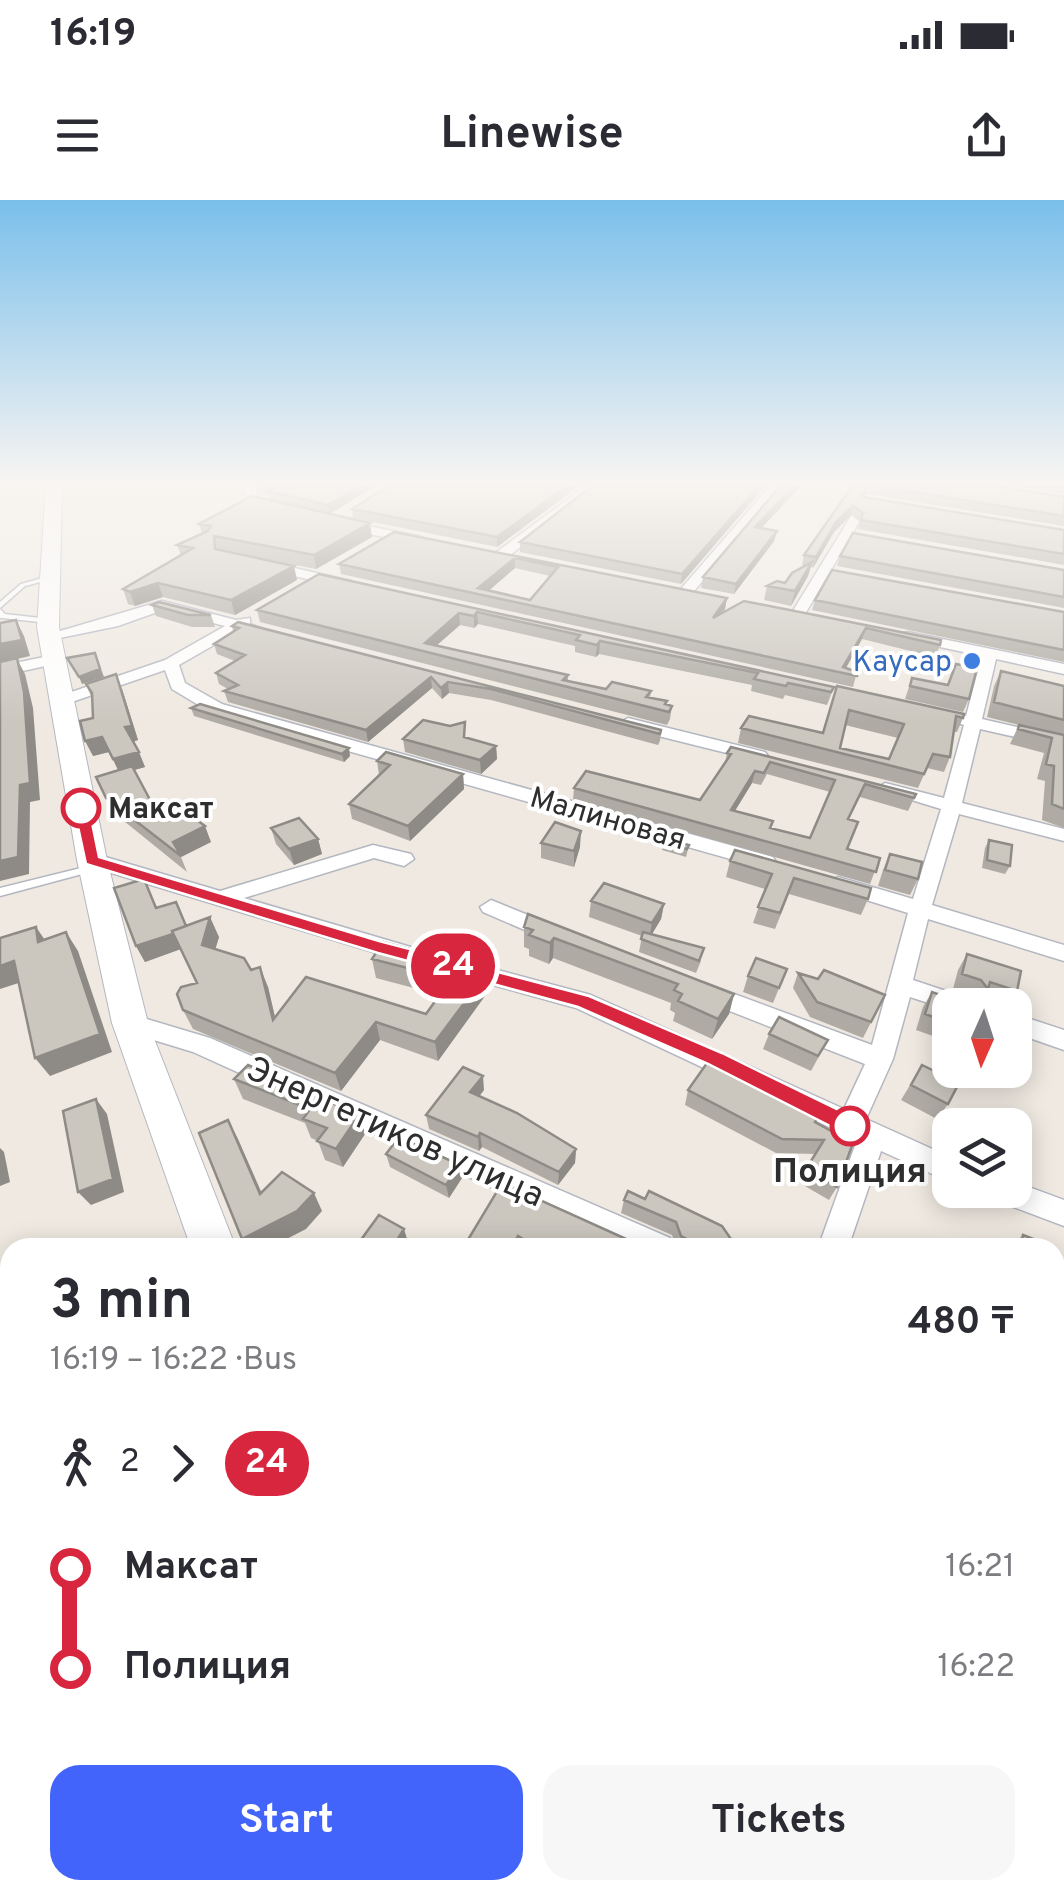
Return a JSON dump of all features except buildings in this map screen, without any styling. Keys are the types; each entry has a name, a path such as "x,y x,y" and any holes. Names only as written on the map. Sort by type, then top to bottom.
{"street":[{"path":"51,564 51,639 92,864 130,1022 210,1238"},
{"path":"266,564 326,574 367,589"},
{"path":"685,592 709,564"},
{"path":"798,614 825,564"},
{"path":"821,572 840,575"},
{"path":"303,588 326,574"},
{"path":"666,589 704,596"},
{"path":"0,671 51,639 162,605 284,637"},
{"path":"780,611 818,618"},
{"path":"60,701 171,663 253,616"},
{"path":"896,634 1064,670"},
{"path":"835,1238 902,985 907,952 952,806 990,654"},
{"name":"Малиновая","path":"171,663 178,686 216,708 789,869"},
{"path":"917,709 1064,743"},
{"path":"611,718 779,761"},
{"path":"867,784 1064,835"},
{"path":"218,900 373,851 404,858"},
{"path":"92,864 378,947 583,1001 932,1162"},
{"path":"827,881 1064,952"},
{"path":"491,907 588,948"},
{"path":"680,983 880,1059"},
{"path":"902,985 932,995"},
{"name":"Энергетиков улица","path":"130,1022 202,1045 636,1238"},
{"path":"1032,1029 1064,1040"},
{"path":"1032,1201 1064,1213"}],"lane":[{"path":"50,578 23,585 0,609 2,616 22,620 51,639"},
{"path":"0,892 92,864"}],"bus line":[{"name":"24","path":"81,808 92,860 378,947 583,1001 715,1059 850,1126"}],"place":[{"name":"Каусар","path":"972,661"},
{"name":"Максат","path":"81,808"},
{"name":"Полиция","path":"850,1126"}]}
